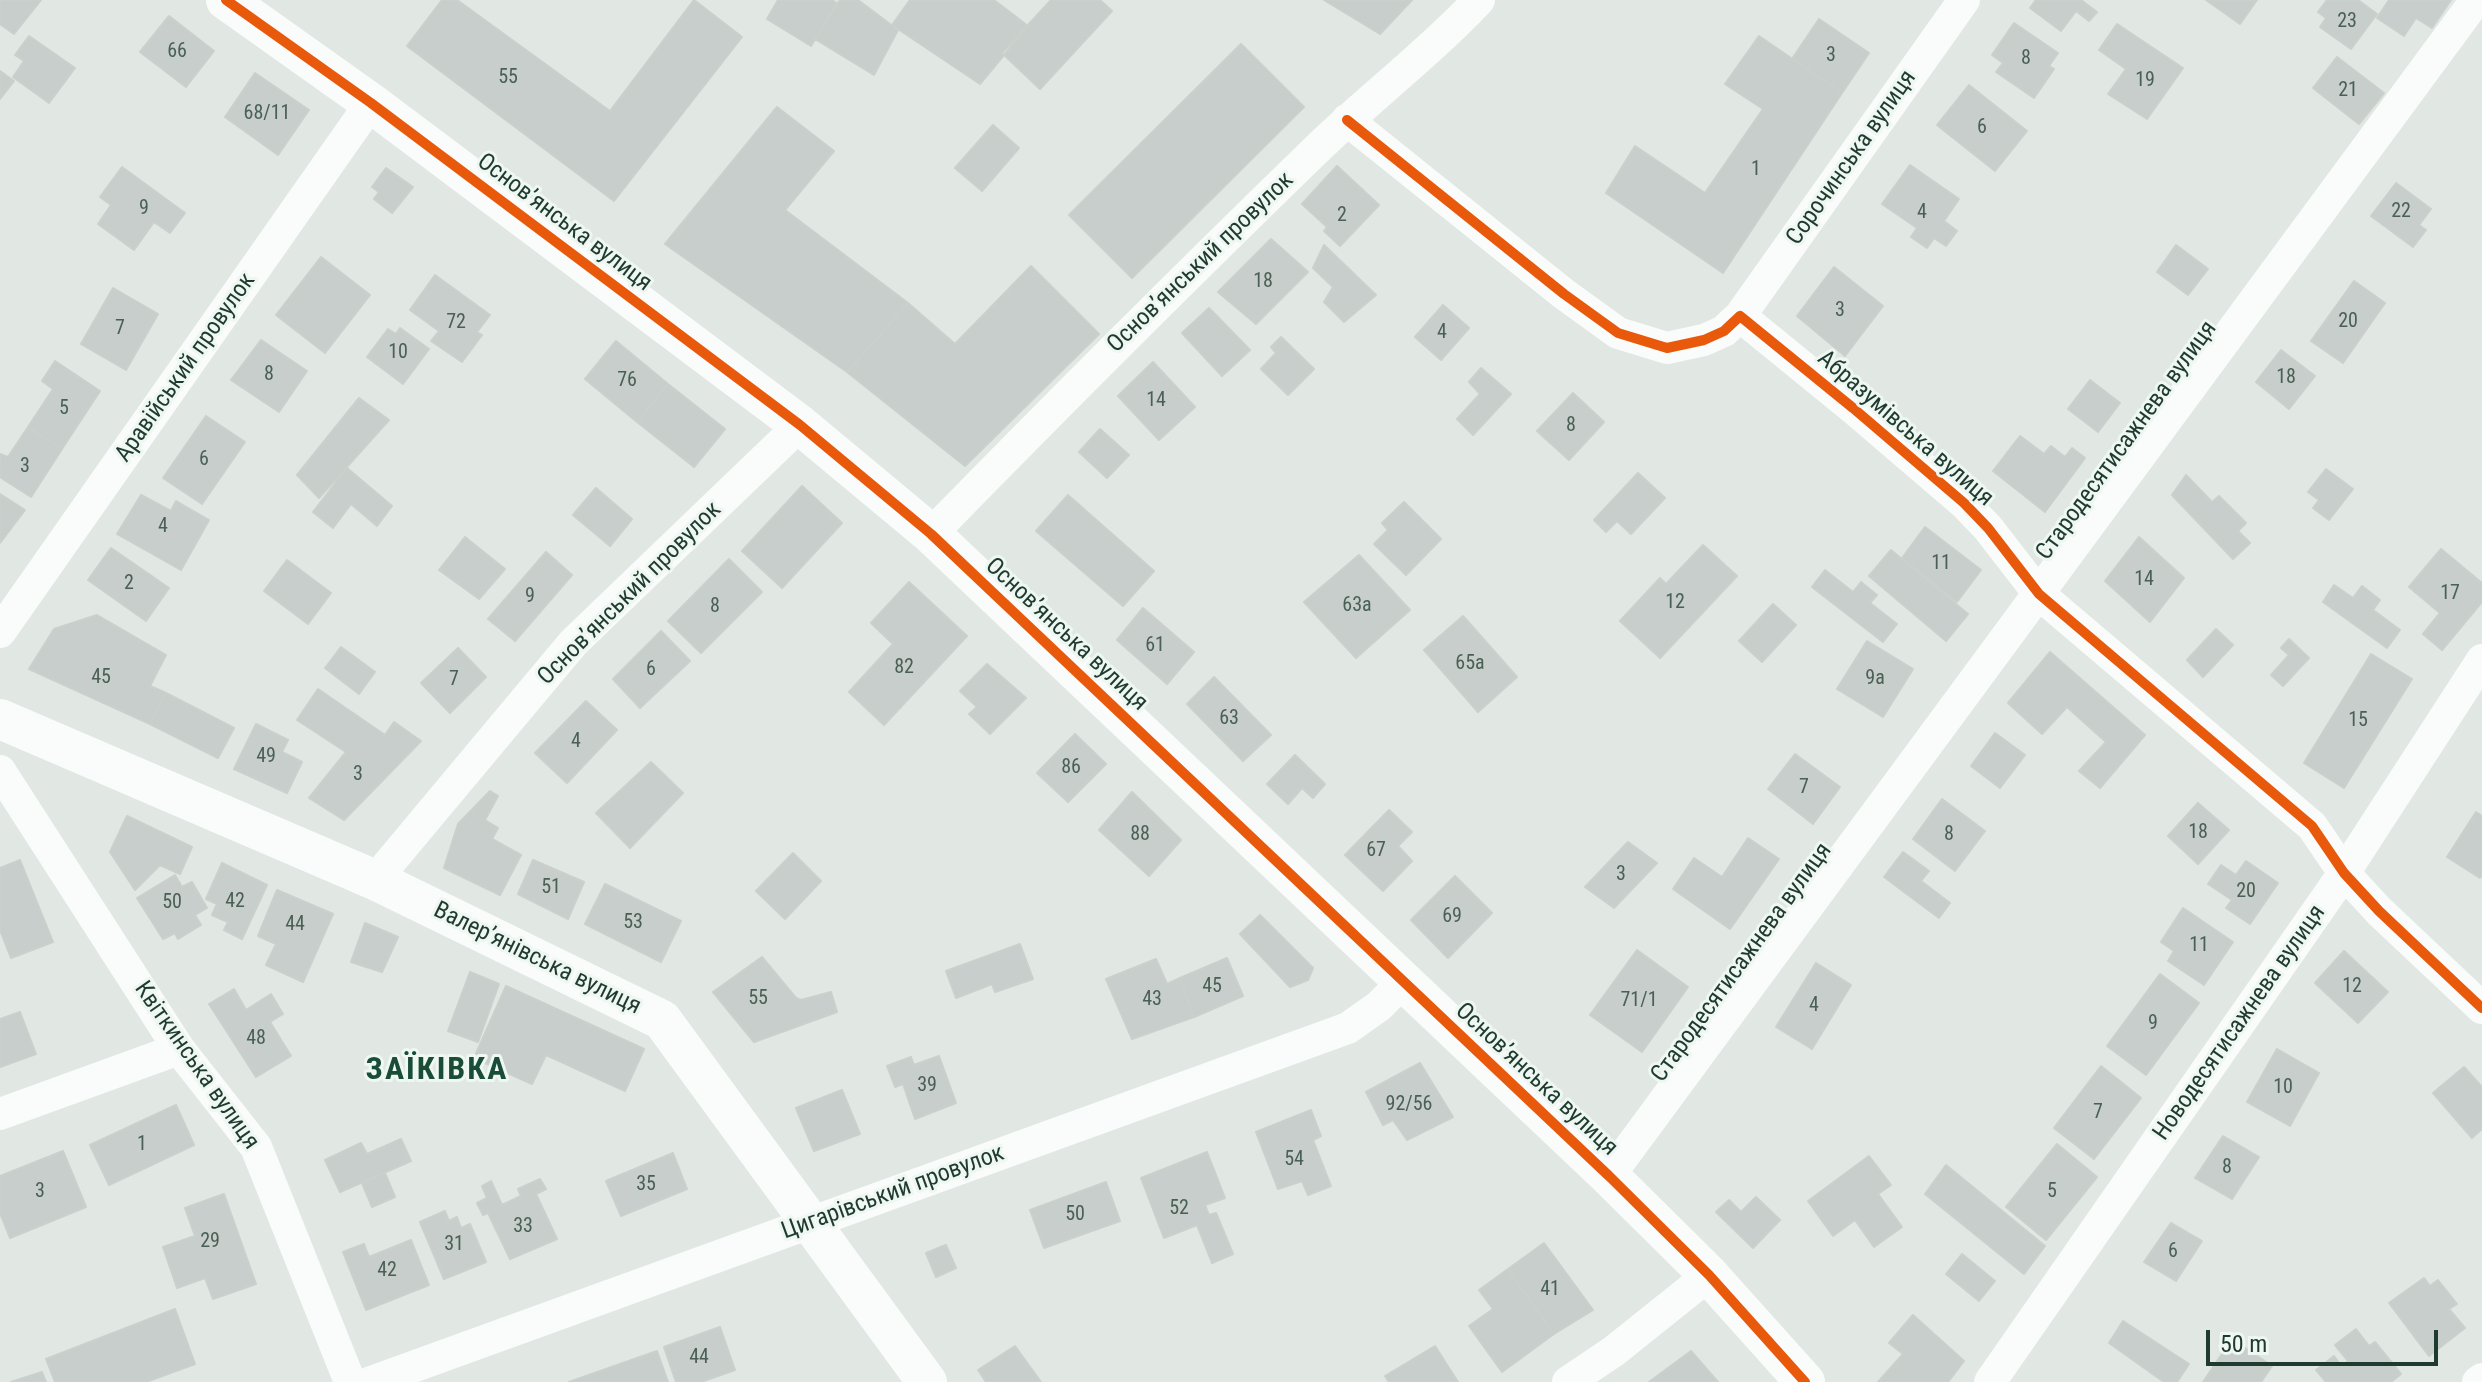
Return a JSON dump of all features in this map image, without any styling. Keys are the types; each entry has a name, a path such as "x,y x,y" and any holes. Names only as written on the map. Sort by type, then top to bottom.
{"street":[{"name":"Основ’янська вулиця","path":"226,0 371,103 800,425 931,534 1609,1176 1709,1275 1805,1382"},
{"name":"Основ’янський провулок","path":"931,534 1136,325 1347,120 1439,42 1479,0"},
{"name":"Сорочинська вулиця","path":"1740,316 1964,0"},
{"name":"Стародесятисажнева вулиця","path":"1609,1176 2476,0"},
{"name":"Аравійський провулок","path":"0,632 371,103"},
{"path":"1347,120 1564,294 1618,333 1667,348 1704,340 1724,331 1740,316"},
{"name":"Абразумівська вулиця","path":"1740,316 1964,503 1988,528 2039,594 2312,826 2344,873 2379,911 2482,1008"},
{"name":"Основ’янський провулок","path":"375,880 573,643 800,425"},
{"name":"Новодесятисажнева вулиця","path":"1990,1382 2344,873 2482,660"},
{"name":"Валер’янівська вулиця","path":"0,719 375,880 662,1020 927,1382"},
{"name":"Квіткинська вулиця","path":"0,771 13,816 179,1049 256,1147 350,1382"},
{"name":"Цигарівський провулок","path":"371,1382 1348,1028 1379,1006 1403,982"},
{"path":"0,1114 179,1049"},
{"path":"1568,1382 1614,1351 1709,1275"}],"building":[{"path":"0,0 41,0 14,34 0,24"},
{"path":"442,0 457,0 610,111 694,0 742,37 614,201 407,46"},
{"path":"778,0 831,0 837,3 811,46 767,19"},
{"path":"840,0 858,0 898,30 874,75 815,39"},
{"path":"910,0 994,0 1028,26 980,84 892,25"},
{"path":"1051,0 1100,0 1112,11 1040,89 1002,53"},
{"path":"1324,0 1412,0 1380,34"},
{"path":"2036,0 2081,0 2097,12 2089,21 2076,11 2061,31 2030,8"},
{"path":"2206,0 2257,0 2240,24"},
{"path":"2327,0 2358,0 2377,14 2351,49 2320,27 2326,18 2318,12"},
{"path":"2389,0 2451,0 2432,28 2416,18 2404,36 2377,18"},
{"path":"169,16 214,51 186,87 140,52"},
{"path":"1819,19 1869,53 1842,93 1792,59"},
{"path":"2014,23 2058,53 2049,66 2054,69 2034,98 1996,72 2003,63 1992,55"},
{"path":"2117,24 2183,68 2147,119 2108,94 2126,69 2099,50"},
{"path":"29,36 75,68 49,103 13,77 24,61 15,55"},
{"path":"1759,36 1842,93 1723,273 1606,193 1635,146 1705,193 1763,109 1725,84"},
{"path":"1241,44 1304,107 1132,278 1069,215"},
{"path":"2337,57 2384,93 2359,124 2313,88"},
{"path":"0,71 14,81 0,99"},
{"path":"255,73 309,110 278,155 225,117"},
{"path":"1969,85 2027,131 1995,171 1937,125"},
{"path":"777,107 834,151 785,210 908,303 847,372 665,244"},
{"path":"993,125 1019,148 982,191 955,168"},
{"path":"1910,165 1959,199 1944,221 1957,231 1946,246 1934,238 1927,248 1911,237 1917,228 1882,204"},
{"path":"1337,166 1379,205 1340,246 1324,231 1327,227 1302,204"},
{"path":"122,167 185,213 170,233 154,222 134,250 98,224 111,205 100,197"},
{"path":"386,168 413,187 392,213 374,199 379,192 372,187"},
{"path":"2396,183 2431,209 2419,225 2426,230 2413,247 2371,216"},
{"path":"1271,239 1308,272 1256,324 1218,292"},
{"path":"1324,245 1376,295 1344,322 1324,302 1333,287 1313,268"},
{"path":"2176,245 2208,269 2188,295 2157,272"},
{"path":"321,257 370,295 325,353 276,315"},
{"path":"1031,266 1099,334 965,466 847,372 908,303 955,344"},
{"path":"1834,267 1883,306 1845,356 1797,316"},
{"path":"435,275 490,315 477,332 482,335 462,362 431,341 439,331 410,310"},
{"path":"2354,281 2385,303 2343,363 2311,341"},
{"path":"113,288 158,314 126,370 81,344"},
{"path":"1443,305 1469,328 1441,360 1415,337"},
{"path":"1209,308 1250,350 1222,376 1182,333"},
{"path":"400,328 429,349 403,384 367,357 388,329 396,334"},
{"path":"1281,337 1314,369 1288,395 1261,369 1276,353 1271,347"},
{"path":"261,340 307,371 279,412 231,380"},
{"path":"616,341 668,384 637,422 585,379"},
{"path":"2281,350 2315,376 2289,409 2256,382"},
{"path":"55,361 100,391 62,449 28,427 53,389 42,381"},
{"path":"1153,362 1195,407 1159,440 1118,396"},
{"path":"1481,368 1511,394 1473,435 1457,419 1480,394 1469,382"},
{"path":"2090,380 2120,403 2098,432 2068,409"},
{"path":"668,384 725,429 694,467 637,422"},
{"path":"1573,393 1604,422 1569,460 1537,431"},
{"path":"359,398 389,420 319,498 297,475"},
{"path":"206,416 245,442 202,504 163,478"},
{"path":"28,427 62,449 31,497 0,477 0,454 8,457"},
{"path":"1100,429 1129,455 1107,478 1079,452"},
{"path":"2020,436 2044,454 2051,446 2065,457 2072,448 2085,458 2045,512 1993,471"},
{"path":"347,468 392,506 377,526 351,504 333,528 313,512"},
{"path":"2326,469 2353,489 2329,520 2313,508 2319,500 2308,492"},
{"path":"1638,473 1665,498 1631,534 1617,521 1606,532 1594,520"},
{"path":"2186,475 2212,502 2219,496 2246,523 2238,531 2250,543 2233,559 2172,495"},
{"path":"802,486 842,523 782,588 742,551"},
{"path":"596,488 632,519 610,546 573,515"},
{"path":"0,494 25,510 0,543"},
{"path":"141,495 171,511 176,501 209,520 181,570 117,534"},
{"path":"1068,495 1154,571 1123,606 1036,531"},
{"path":"1404,502 1441,539 1406,575 1374,544 1388,530 1382,523"},
{"path":"1925,527 1981,570 1957,602 1902,558"},
{"path":"465,537 505,569 479,599 439,570"},
{"path":"2139,537 2184,578 2150,622 2105,581"},
{"path":"1703,545 1737,576 1660,658 1620,621 1660,578 1666,584"},
{"path":"111,548 169,588 146,621 88,580"},
{"path":"2441,549 2482,583 2482,602 2442,650 2423,634 2440,613 2409,587"},
{"path":"1891,550 1968,614 1946,641 1869,576"},
{"path":"546,552 572,575 515,641 488,619"},
{"path":"1359,555 1410,610 1356,658 1304,602"},
{"path":"729,559 762,592 701,653 668,621"},
{"path":"287,560 331,593 308,624 264,591"},
{"path":"1825,570 1853,592 1861,582 1877,595 1870,603 1897,624 1883,642 1812,587"},
{"path":"909,582 967,636 884,725 849,692 893,644 871,623"},
{"path":"2334,585 2353,598 2362,586 2380,600 2373,610 2400,630 2387,648 2323,602"},
{"path":"1773,604 1796,625 1762,662 1739,641"},
{"path":"1143,608 1194,652 1167,684 1117,640"},
{"path":"97,615 166,655 150,686 166,693 150,724 29,669 54,629"},
{"path":"1463,616 1517,677 1478,712 1424,650"},
{"path":"2216,629 2233,645 2203,677 2187,660"},
{"path":"661,631 690,661 640,708 613,679"},
{"path":"2289,639 2309,658 2283,686 2271,675 2289,655 2281,648"},
{"path":"1867,641 1913,669 1883,717 1837,689"},
{"path":"341,647 375,672 359,694 325,668"},
{"path":"458,648 486,677 450,713 421,683"},
{"path":"2050,652 2145,735 2100,788 2079,771 2106,742 2067,707 2042,734 2008,703"},
{"path":"2371,654 2412,679 2344,788 2304,763"},
{"path":"987,664 1026,698 990,734 969,714 977,707 960,691"},
{"path":"1214,677 1271,735 1243,761 1187,704"},
{"path":"318,689 385,735 394,722 421,741 344,820 309,798 346,752 297,720"},
{"path":"166,693 234,728 218,758 150,724"},
{"path":"586,701 617,730 567,783 535,753"},
{"path":"256,724 288,740 282,752 302,762 287,793 234,769"},
{"path":"1995,733 2025,755 2000,788 1971,766"},
{"path":"1075,734 1106,764 1068,802 1037,773"},
{"path":"1795,754 1840,787 1813,824 1768,789"},
{"path":"1295,755 1325,784 1313,798 1302,788 1288,804 1267,784"},
{"path":"651,762 683,793 630,848 596,813"},
{"path":"490,791 498,796 485,820 498,828 492,839 521,855 500,895 444,868 458,824"},
{"path":"1132,792 1181,840 1149,876 1099,830"},
{"path":"1942,799 1985,831 1955,871 1913,839"},
{"path":"2198,803 2229,830 2198,864 2168,836"},
{"path":"1389,810 1412,832 1398,846 1412,861 1383,891 1345,855"},
{"path":"2476,812 2482,816 2480,878 2447,857"},
{"path":"127,816 192,847 180,874 160,865 135,890 110,852"},
{"path":"1748,838 1779,859 1730,929 1673,889 1694,858 1722,877"},
{"path":"1628,842 1657,863 1614,908 1585,887"},
{"path":"1903,852 1929,871 1921,881 1950,903 1939,918 1884,877"},
{"path":"793,853 821,881 785,919 756,891"},
{"path":"20,860 53,942 11,958 0,930 0,868"},
{"path":"533,860 584,882 568,919 518,894"},
{"path":"2246,861 2278,883 2250,924 2226,908 2232,900 2208,884 2221,865 2236,875"},
{"path":"222,863 267,885 242,939 224,930 228,922 212,915 217,904 206,899"},
{"path":"175,875 182,887 192,882 207,908 195,915 201,925 178,939 175,933 163,939 137,898"},
{"path":"1455,876 1492,913 1448,958 1411,920"},
{"path":"605,884 681,921 661,962 585,924"},
{"path":"277,890 333,914 303,982 266,965 276,944 258,936"},
{"path":"2183,908 2233,942 2204,985 2168,961 2174,951 2161,942"},
{"path":"1260,915 1313,968 1308,980 1290,987 1240,934"},
{"path":"365,923 398,937 382,972 351,962"},
{"path":"1020,944 1033,979 995,992 992,984 956,998 946,971"},
{"path":"1637,950 1688,987 1642,1052 1590,1015"},
{"path":"2344,951 2388,992 2358,1023 2315,983"},
{"path":"762,957 796,998 801,1000 831,992 837,1012 754,1042 713,992"},
{"path":"1227,958 1243,996 1194,1017 1180,978"},
{"path":"1156,959 1167,984 1180,978 1194,1017 1132,1039 1106,979"},
{"path":"1816,963 1851,985 1812,1049 1776,1027"},
{"path":"470,972 499,984 478,1042 448,1031"},
{"path":"2160,974 2199,1003 2146,1075 2107,1046"},
{"path":"506,986 644,1049 625,1091 546,1055 532,1084 474,1058"},
{"path":"234,989 246,1010 271,994 283,1014 270,1022 291,1056 256,1077 209,1004"},
{"path":"20,1012 36,1054 0,1067 0,1019"},
{"path":"2277,1049 2319,1073 2290,1126 2247,1102"},
{"path":"939,1056 956,1103 915,1119 903,1084 895,1087 887,1066 911,1057 914,1065"},
{"path":"1420,1063 1453,1117 1407,1140 1393,1120 1383,1125 1366,1092"},
{"path":"2101,1066 2141,1098 2094,1159 2054,1128"},
{"path":"2464,1067 2482,1087 2482,1129 2472,1138 2433,1093"},
{"path":"842,1090 860,1134 814,1151 796,1108"},
{"path":"176,1105 194,1145 109,1185 90,1145"},
{"path":"1311,1110 1321,1136 1313,1140 1331,1186 1308,1195 1302,1181 1278,1189 1256,1132"},
{"path":"2223,1136 2259,1157 2232,1199 2195,1178"},
{"path":"401,1139 411,1161 340,1192 325,1160 361,1143 367,1154"},
{"path":"2057,1144 2097,1177 2046,1240 2006,1207"},
{"path":"63,1151 86,1207 10,1238 0,1213 0,1176"},
{"path":"1207,1152 1225,1198 1205,1205 1209,1215 1216,1213 1233,1254 1212,1263 1197,1225 1164,1238 1141,1178"},
{"path":"673,1153 687,1189 621,1216 606,1181"},
{"path":"1869,1156 1891,1185 1878,1194 1902,1227 1874,1247 1855,1220 1833,1236 1808,1201"},
{"path":"1946,1165 2045,1246 2024,1274 1925,1194"},
{"path":"385,1173 395,1197 372,1207 362,1183"},
{"path":"540,1179 546,1189 536,1194 557,1239 510,1259 488,1213 483,1215 477,1203 487,1198 482,1186 491,1181 502,1205 521,1196 518,1189"},
{"path":"1106,1182 1120,1221 1044,1248 1030,1210"},
{"path":"224,1194 256,1284 213,1299 205,1278 177,1288 163,1247 195,1236 185,1208"},
{"path":"1756,1197 1780,1220 1753,1248 1716,1212 1729,1200 1741,1212"},
{"path":"445,1211 449,1221 457,1217 461,1228 470,1224 486,1262 444,1279 420,1222"},
{"path":"2171,1223 2202,1241 2176,1281 2144,1262"},
{"path":"411,1240 429,1285 366,1310 343,1252 364,1244 369,1257"},
{"path":"1544,1243 1593,1310 1554,1334 1508,1269"},
{"path":"946,1245 956,1268 936,1277 926,1253"},
{"path":"1962,1254 1995,1281 1979,1301 1946,1274"},
{"path":"1508,1269 1554,1334 1502,1372 1469,1326 1493,1309 1479,1290"},
{"path":"2424,1278 2430,1286 2438,1280 2457,1304 2449,1309 2465,1328 2429,1356 2389,1303"},
{"path":"175,1309 195,1364 146,1382 55,1382 46,1359"},
{"path":"1913,1315 1964,1361 1948,1382 1878,1382 1903,1354 1889,1343"},
{"path":"2123,1321 2189,1364 2177,1382 2164,1382 2109,1343"},
{"path":"720,1327 735,1370 701,1382 676,1382 664,1347"},
{"path":"2356,1329 2369,1346 2375,1342 2401,1374 2391,1382 2326,1382 2316,1370 2334,1356 2342,1367 2348,1361 2335,1345"},
{"path":"2232,1339 2272,1366 2261,1382 2203,1382"},
{"path":"1015,1346 1041,1382 986,1382 978,1370"},
{"path":"1435,1346 1458,1382 1389,1382 1385,1376"},
{"path":"657,1351 668,1382 569,1382"},
{"path":"1691,1351 1718,1382 1649,1382"},
{"path":"42,1372 46,1382 11,1382"}],"cycle path":[{"path":"226,0 371,103 800,425 931,534 1609,1176 1709,1275 1805,1382"},
{"path":"1347,120 1564,294 1618,333 1667,348 1704,340 1724,331 1740,316 1964,503 1988,528 2039,594 2312,826 2344,873 2379,911 2482,1008"}],"district":[{"name":"ЗАЇКІВКА","path":"437,1071"}]}
